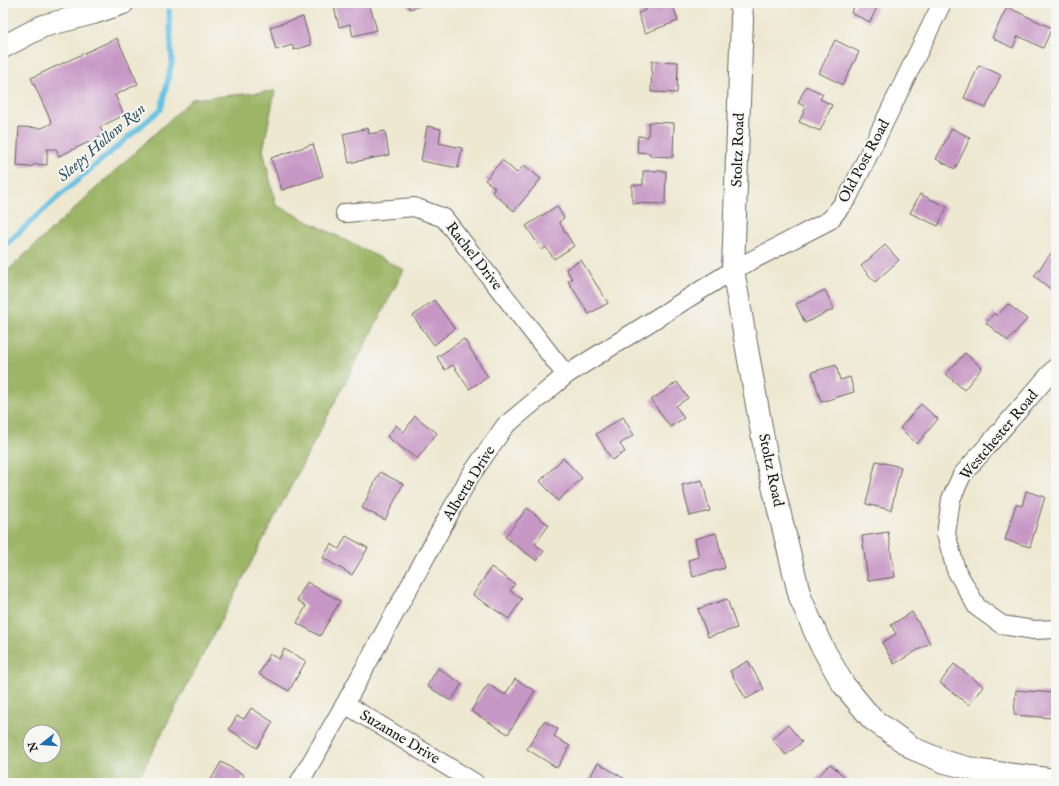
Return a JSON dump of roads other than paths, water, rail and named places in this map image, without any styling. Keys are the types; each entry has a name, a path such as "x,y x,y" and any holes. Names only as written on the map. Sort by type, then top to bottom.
{"street":[{"path":"3,47 43,26 93,13 123,3"},
{"name":"Stoltz Road","path":"741,3 742,40 733,270 767,461 800,597 820,643 843,684 872,719 914,749 945,762 980,770 1056,780"},
{"name":"Old Post Road","path":"733,270 830,220 848,197 942,3"},
{"name":"Rachel Drive","path":"345,213 414,207 444,218 566,375"},
{"name":"Alberta Drive","path":"299,783 345,704 470,476 505,426 566,375 733,270"},
{"name":"Westchester Road","path":"1056,367 962,475 951,499 946,534 956,570 977,607 1002,625 1034,630 1056,629"},
{"name":"Suzanne Drive","path":"345,704 475,783"}],"waterway":[{"name":"Sleepy Hollow Run","path":"3,247 57,198 161,109 172,62 169,11"}]}
